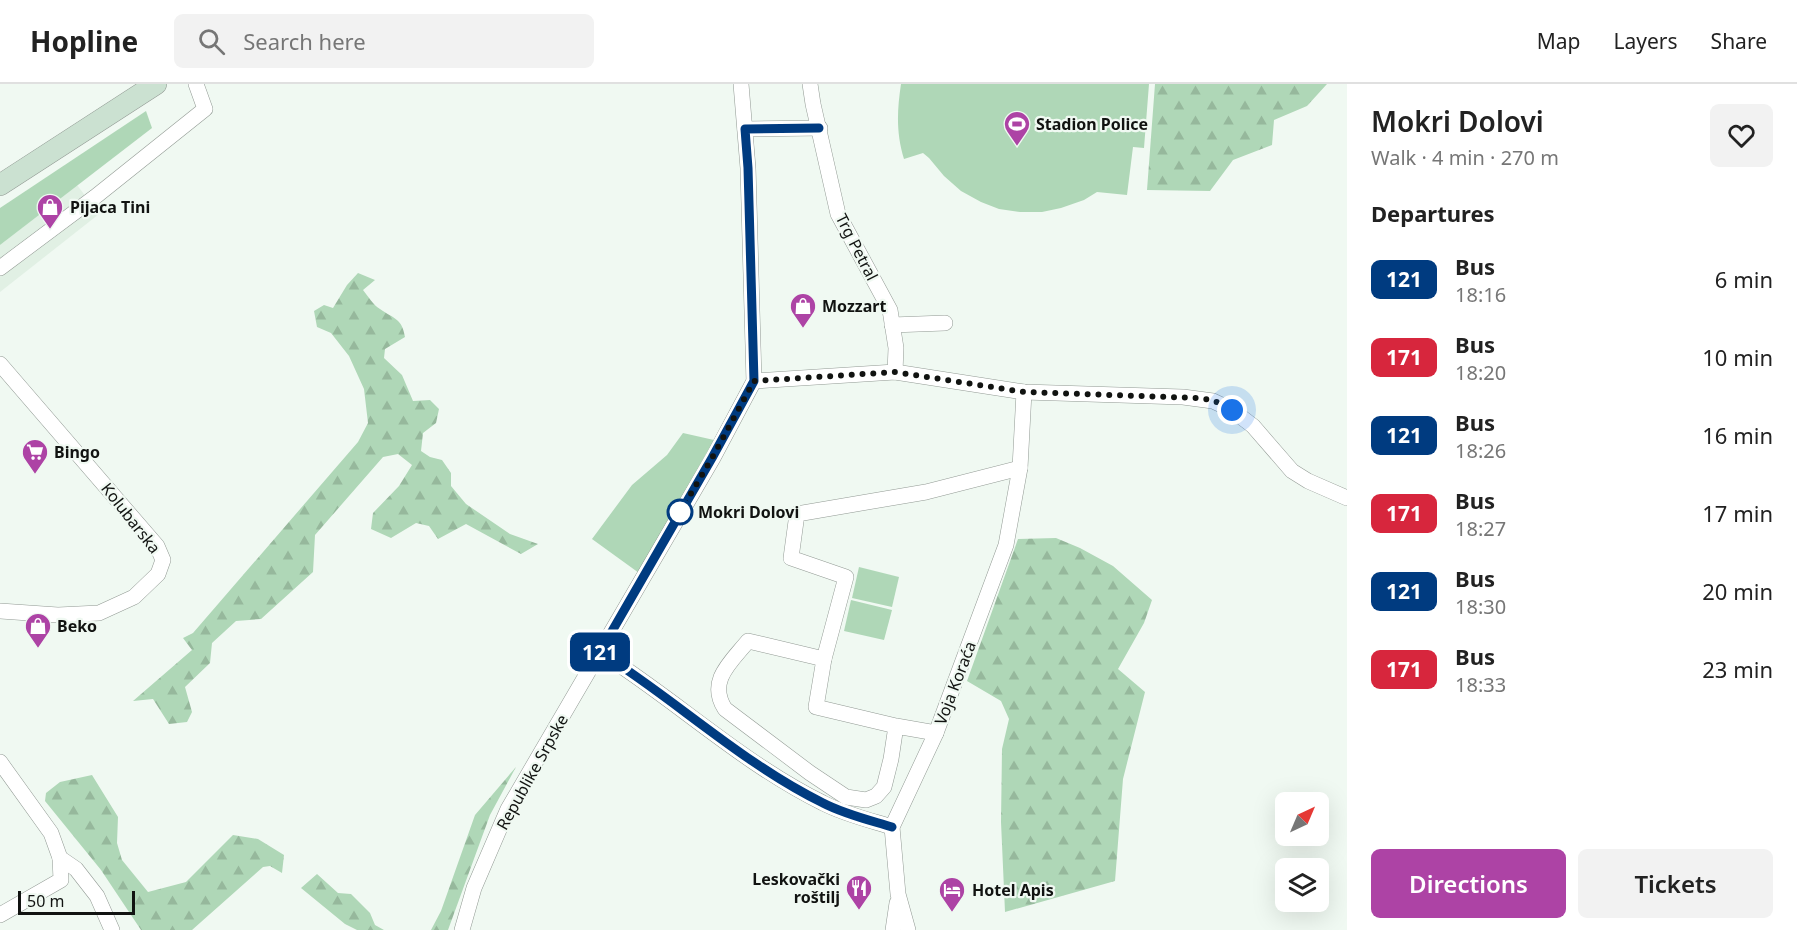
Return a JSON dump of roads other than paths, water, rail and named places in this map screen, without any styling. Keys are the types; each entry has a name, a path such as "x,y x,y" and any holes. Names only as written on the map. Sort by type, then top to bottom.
{"street":[{"path":"0,185 156,84"},
{"path":"0,268 205,109 196,84"},
{"path":"741,84 748,168 754,381 895,372 1024,392 1213,400 1232,410 1253,426 1292,471 1308,481 1347,498"},
{"name":"Trg Petral","path":"810,84 838,214 890,310 896,348 895,372"},
{"path":"745,129 819,128"},
{"path":"892,325 945,323"},
{"name":"Kolubarska","path":"0,364 158,546 163,560 158,574 134,597 99,612 58,615 0,611"},
{"name":"Republike Srpske","path":"462,930 474,888 508,809 712,458 754,381"},
{"name":"Voja Koraća","path":"892,827 936,733 1006,545 1020,468 1024,392"},
{"path":"936,733 816,707 824,659 846,577 791,558 797,514 926,492 1020,468"},
{"path":"824,659 748,641 724,670 718,688 718,698 725,709 846,797 866,800 876,796 884,787 896,726"},
{"path":"600,652 645,681 760,768 825,804 892,827 898,894 908,930"},
{"path":"0,762 51,833 60,858 61,880 0,915"},
{"path":"60,858 76,869 97,896 112,930"},
{"path":"893,930 898,894"}],"place":[{"name":"Stadion Police","path":"1017,147"},
{"name":"Pijaca Tini","path":"50,230"},
{"name":"Mozzart","path":"803,329"},
{"name":"Bingo","path":"35,475"},
{"name":"Mokri Dolovi","path":"680,512"},
{"name":"Beko","path":"38,649"},
{"name":"Leskovački roštilj","path":"859,911"},
{"name":"Hotel Apis","path":"952,913"}]}
